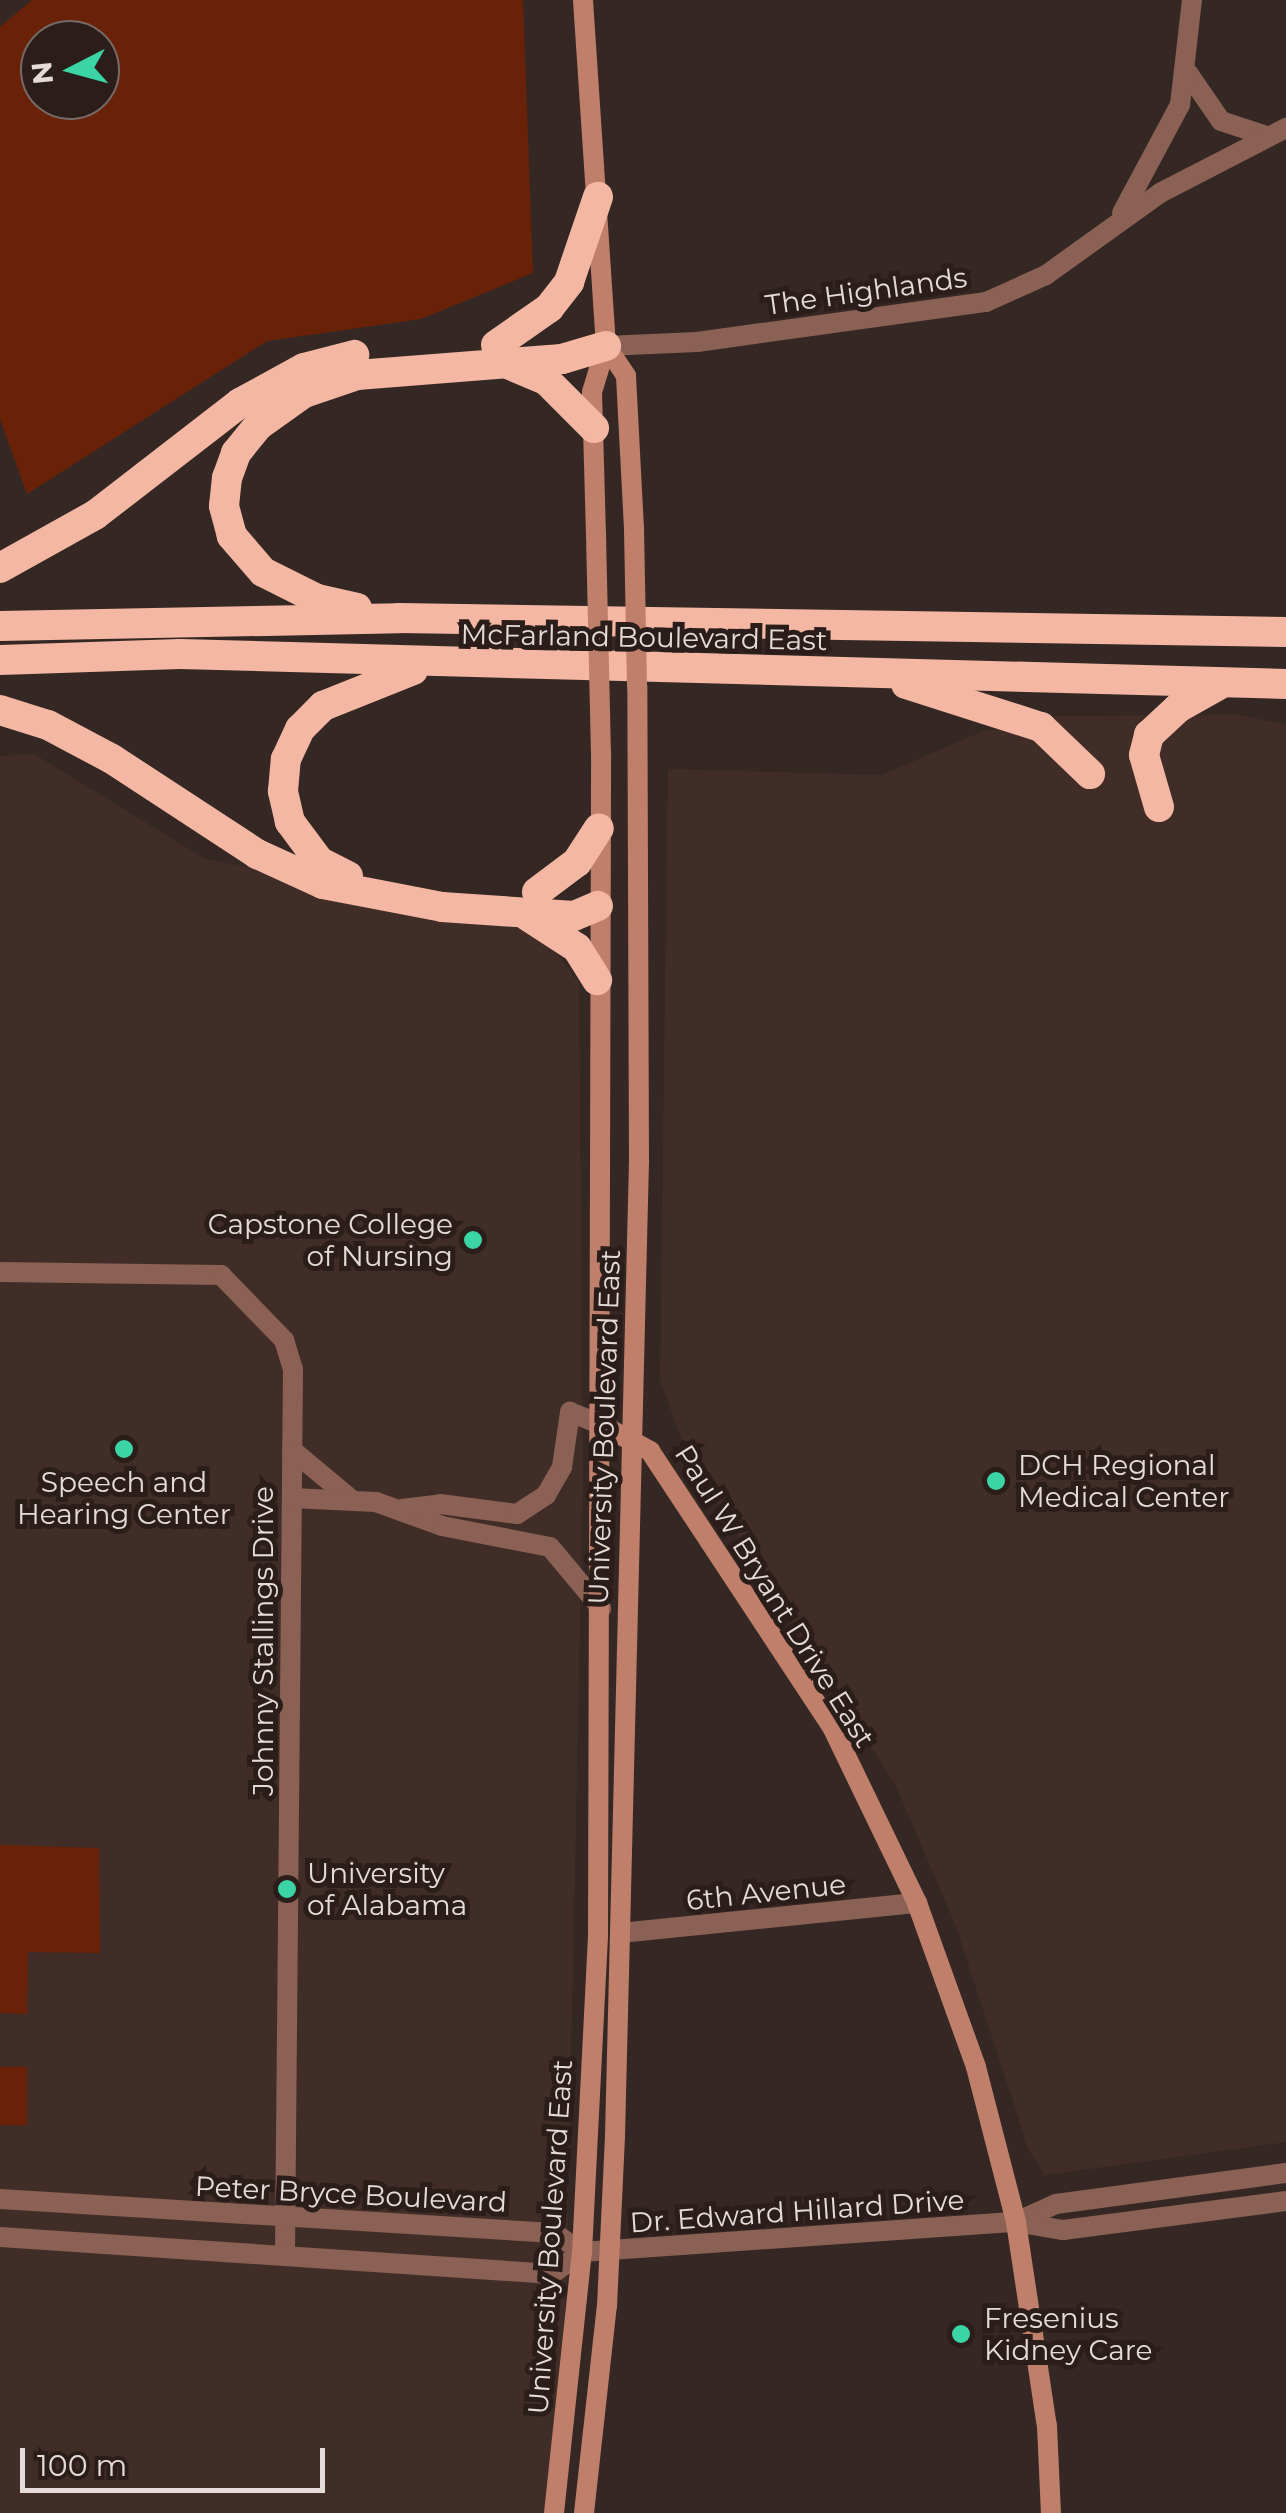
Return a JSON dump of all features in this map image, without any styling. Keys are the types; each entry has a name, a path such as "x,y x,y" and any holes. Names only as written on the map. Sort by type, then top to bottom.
{"highway":[{"path":"399,618 317,599 251,562 232,536 224,506 236,453 288,402 338,379 502,354 549,308 569,282 598,197"},
{"path":"0,568 95,515 240,404 304,368 351,355 502,354 606,346"},
{"path":"502,354 546,380 594,428"},
{"name":"McFarland Boulevard East","path":"0,626 399,618 1286,632"},
{"name":"McFarland Boulevard East","path":"0,660 180,654 1286,684"},
{"path":"440,664 372,684 311,717 286,758 283,791 290,822 320,861 348,876 527,902 574,916 598,906"},
{"path":"874,674 1041,727 1090,774"},
{"path":"1160,807 1144,755 1149,735 1178,708 1222,683"},
{"path":"0,710 48,724 112,759 256,854 322,884 442,907 527,902 577,862 599,828"},
{"path":"527,902 577,948 596,980"}],"main road":[{"name":"University Boulevard East","path":"554,2513 582,2252 598,1936 602,1426 596,980 601,752 592,392 606,346 583,0"},
{"name":"University Boulevard East","path":"584,2513 612,2252 639,1162 639,757 634,528 626,376 606,346"},
{"name":"Paul W Bryant Drive East","path":"602,1426 630,1435 650,1451 833,1729 917,1904 976,2067 1016,2222 1047,2426 1051,2513"}],"street":[{"path":"1118,219 1169,133 1188,74 1192,0"},
{"path":"1188,74 1221,121 1276,132"},
{"name":"The Highlands","path":"606,346 647,347 986,302 1046,275 1118,219 1276,132"},
{"name":"Johnny Stallings Drive","path":"0,1272 221,1274 284,1340 294,1368 286,2256"},
{"path":"402,1509 440,1504 517,1514 546,1495 562,1467 570,1412 602,1426"},
{"path":"292,1450 352,1500"},
{"path":"292,1498 352,1500 402,1509 442,1526 550,1546 601,1608"},
{"name":"6th Avenue","path":"620,1934 917,1904"},
{"name":"Dr. Edward Hillard Drive","path":"1016,2222 1056,2204 1286,2173"},
{"name":"Peter Bryce Boulevard","path":"0,2199 554,2233 582,2252"},
{"name":"Dr. Edward Hillard Drive","path":"582,2252 1016,2222 1063,2230 1286,2201"},
{"path":"0,2238 552,2274 582,2252"}],"shaded area":[{"path":"32,0 523,0 533,273 421,319 267,341 27,494 0,419 0,27"},
{"name":"DCH Regional Medical Center","path":"1239,715 1286,725 1286,2142 1045,2175 1029,2151 956,1926 896,1786 729,1521 682,1440 660,1380 668,769 882,775 981,732 1055,716"},
{"name":"University of Alabama","path":"34,754 205,859 441,903 544,936 579,983 583,1479 566,2299 545,2513 0,2513 0,756"},
{"path":"0,1845 99,1848 100,1953 28,1952 27,2014 0,2013"},
{"path":"0,2067 27,2067 27,2125 0,2125"}],"place":[{"name":"Capstone College of Nursing","path":"473,1240"},
{"name":"Speech and Hearing Center","path":"124,1449"},
{"name":"DCH Regional Medical Center","path":"996,1481"},
{"name":"University of Alabama","path":"287,1889"},
{"name":"Fresenius Kidney Care","path":"961,2334"}]}
